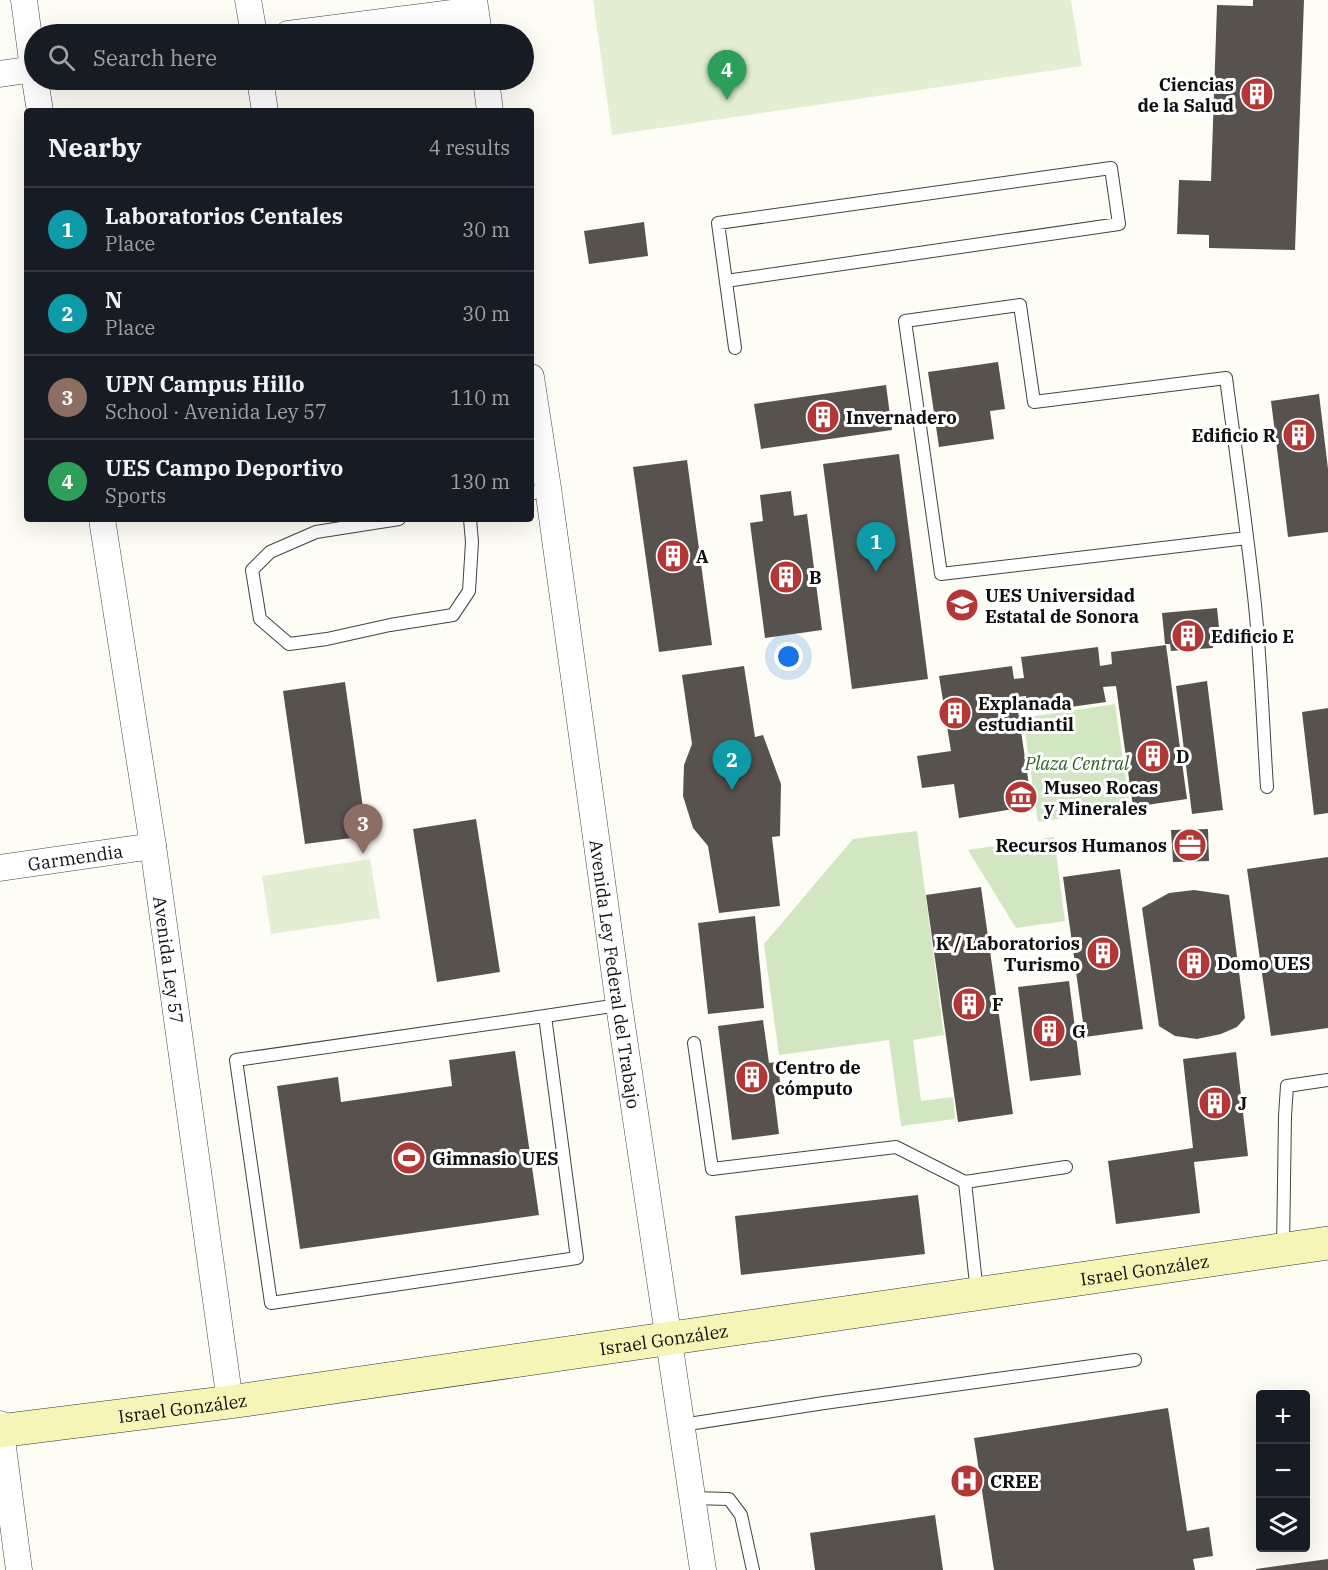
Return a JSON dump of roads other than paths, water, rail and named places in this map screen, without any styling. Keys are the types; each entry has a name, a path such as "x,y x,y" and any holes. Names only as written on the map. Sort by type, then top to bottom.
{"street":[{"path":"24,0 27,24"},
{"path":"248,0 252,24"},
{"path":"387,24 476,15"},
{"path":"0,74 24,74"},
{"path":"37,90 40,108"},
{"path":"262,90 265,108"},
{"path":"487,90 490,108"},
{"name":"Avenida Ley Federal del Trabajo","path":"534,417 540,491 669,1338 702,1570"},
{"name":"Avenida Ley 57","path":"102,522 153,846 230,1402"},
{"name":"Garmendia","path":"0,868 153,846"},
{"name":"Israel González","path":"0,1429 230,1402 1328,1244"},
{"path":"0,1429 19,1570"}],"lane":[{"path":"726,281 1119,224 1111,168 718,223 735,348"},
{"path":"1247,538 941,574 905,321 1020,305 1034,402 1226,378 1247,538 1255,607 1267,787"},
{"path":"380,522 316,532 270,552 252,570 260,619 290,644 453,615 469,591 472,542 470,522"},
{"path":"545,1016 577,1258 271,1303 236,1060 619,1005"},
{"path":"694,1043 712,1169 896,1147 965,1182 1066,1167"},
{"path":"1283,1250 1287,1086 1328,1080"},
{"path":"965,1182 977,1294"},
{"path":"682,1425 1135,1360"},
{"path":"692,1498 729,1499 741,1515 753,1570"}],"place":[{"name":"Ciencias de la Salud","path":"1257,94"},
{"name":"UES Campo Deportivo","path":"727,100"},
{"name":"Invernadero","path":"823,417"},
{"name":"Edificio R","path":"1299,435"},
{"name":"A","path":"673,556"},
{"name":"Laboratorios Centales","path":"876,572"},
{"name":"B","path":"786,577"},
{"name":"UES Universidad Estatal de Sonora","path":"962,605"},
{"name":"Edificio E","path":"1188,636"},
{"name":"Explanada estudiantil","path":"955,713"},
{"name":"D","path":"1153,756"},
{"name":"N","path":"732,790"},
{"name":"Museo Rocas y Minerales","path":"1021,797"},
{"name":"Recursos Humanos","path":"1190,845"},
{"name":"UPN Campus Hillo","path":"363,854"},
{"name":"K / Laboratorios Turismo","path":"1103,953"},
{"name":"Domo UES","path":"1194,963"},
{"name":"F","path":"969,1004"},
{"name":"G","path":"1049,1031"},
{"name":"Centro de cómputo","path":"752,1077"},
{"name":"J","path":"1215,1103"},
{"name":"Gimnasio UES","path":"409,1158"},
{"name":"CREE","path":"967,1481"}],"park label":[{"name":"Plaza Central","path":"1077,763"}]}
